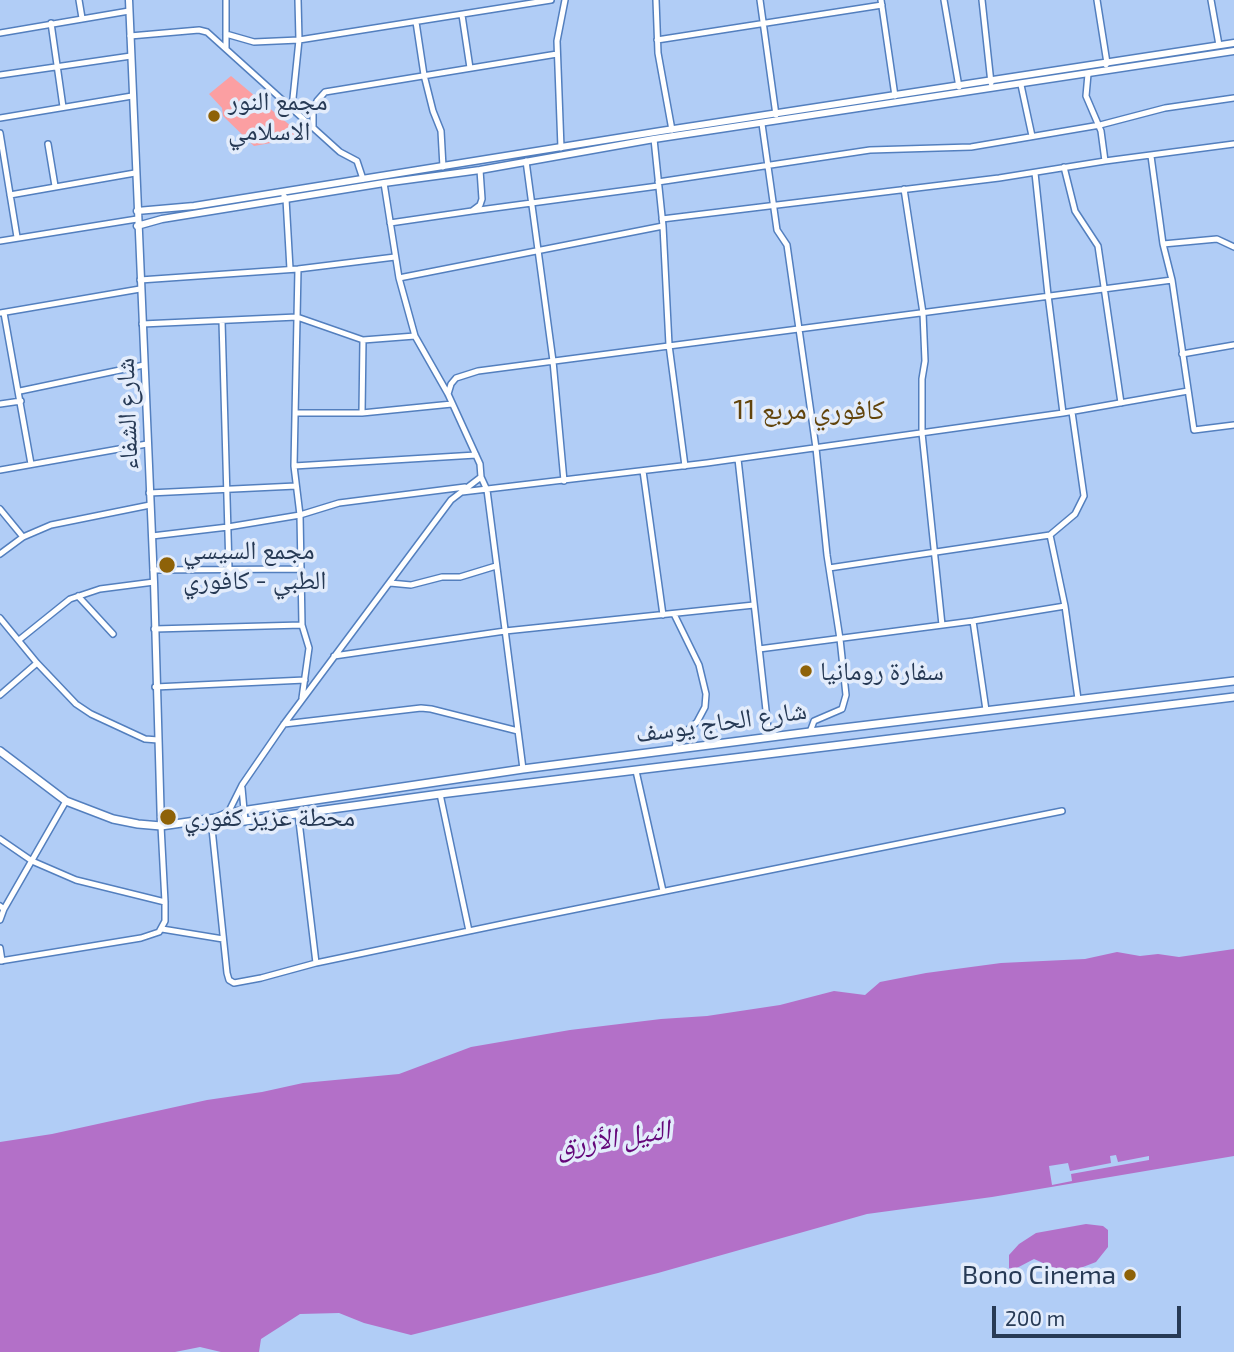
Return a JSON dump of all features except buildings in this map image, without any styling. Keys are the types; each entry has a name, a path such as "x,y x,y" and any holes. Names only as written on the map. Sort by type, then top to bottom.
{"main road":[{"name":"شارع الحاج يوسف","path":"0,751 66,802 113,819 161,825 523,769 1234,681"},
{"name":"شارع الحاج يوسف","path":"213,819 228,823 245,821 440,794 1234,697"},
{"path":"674,750 677,766"}],"street":[{"path":"79,0 82,18"},
{"name":"شارع الشفاء","path":"129,0 154,582 161,825"},
{"path":"226,0 226,48"},
{"path":"292,108 299,40 298,0"},
{"path":"503,0 505,8"},
{"path":"226,34 254,43 299,40 551,0"},
{"path":"561,148 557,41 565,0"},
{"path":"656,0 657,40 672,130"},
{"path":"760,0 776,118"},
{"path":"944,0 959,87"},
{"path":"982,0 992,81 985,90"},
{"path":"1097,0 1107,63 1101,72"},
{"path":"1211,0 1219,46"},
{"path":"657,40 882,2 895,96"},
{"path":"0,33 129,11"},
{"path":"462,15 470,68"},
{"path":"415,22 424,75 433,111 442,131 443,167"},
{"path":"51,23 63,107"},
{"path":"130,36 199,30 207,32 340,152 357,161 363,179"},
{"path":"137,219 163,219 480,170 654,139 762,124 776,118 895,96 1234,43"},
{"path":"0,241 137,219 167,210 279,191 672,130 1021,85 1234,51"},
{"path":"313,128 313,110 325,92 557,54"},
{"path":"0,75 131,56"},
{"path":"1088,74 1086,96 1100,125 1105,160"},
{"path":"1021,85 1032,136"},
{"path":"0,118 132,96"},
{"path":"390,223 533,204 870,150 971,146 1100,125 1165,108 1234,98"},
{"path":"762,124 778,230 787,245 816,448 846,695 842,709 814,721 810,732"},
{"path":"0,133 2,161 17,237"},
{"path":"654,139 663,226 669,345 685,466"},
{"path":"48,144 55,186"},
{"path":"662,219 1035,173 1105,160 1234,144"},
{"path":"1151,156 1194,430 1230,428 1234,425"},
{"path":"526,161 554,361 564,481"},
{"path":"1064,167 1075,211 1098,246 1121,403"},
{"path":"472,211 480,205 482,199 480,170"},
{"path":"9,195 135,173"},
{"path":"1035,173 1063,413"},
{"path":"384,183 399,278 415,336 448,394 480,464 481,477 487,490 523,769"},
{"path":"904,190 923,313 925,362 922,379 922,433 942,625"},
{"path":"279,191 286,200 290,269"},
{"path":"399,278 663,226"},
{"path":"1163,244 1217,239 1234,247"},
{"path":"140,280 298,269 395,257"},
{"path":"298,269 294,466 300,515 302,625 310,648 302,701"},
{"path":"448,394 450,384 465,373 1172,280"},
{"path":"31,464 20,391 2,313 140,289"},
{"path":"142,324 297,317 363,340 415,336"},
{"path":"222,321 229,569"},
{"path":"362,413 363,340"},
{"path":"1182,354 1234,345"},
{"path":"20,391 144,365"},
{"path":"459,492 816,448 1072,412 1188,391"},
{"path":"0,404 21,401"},
{"path":"296,413 362,413 452,404"},
{"path":"829,568 1050,536 1075,514 1084,496 1072,412"},
{"path":"0,470 147,444"},
{"path":"294,466 476,456"},
{"path":"738,458 769,737"},
{"path":"643,471 663,615"},
{"path":"228,823 228,813 242,785 284,724 459,492 481,477"},
{"path":"149,493 296,486"},
{"path":"152,536 300,515 339,503 471,486"},
{"path":"0,554 23,537 51,525 150,505"},
{"path":"0,509 23,537"},
{"path":"1050,536 1065,606 1078,699"},
{"path":"390,583 411,586 442,577 460,577 496,566"},
{"path":"153,570 301,569"},
{"path":"19,640 70,598 100,589 154,582"},
{"path":"78,596 113,634"},
{"path":"333,657 505,631 754,605"},
{"path":"759,649 1065,606"},
{"path":"674,614 699,665 706,694 705,707 697,722 678,738 674,750"},
{"path":"0,618 76,704 91,715 145,739 158,740"},
{"path":"973,621 986,710"},
{"path":"154,629 302,625"},
{"path":"0,695 37,663"},
{"path":"155,687 305,680"},
{"path":"284,724 421,708 518,731"},
{"path":"636,771 663,891"},
{"path":"242,785 245,821"},
{"path":"440,794 469,931"},
{"path":"0,920 2,908 66,802"},
{"path":"213,819 227,972 229,980 234,983 469,931 1062,811"},
{"path":"298,813 316,963"},
{"path":"0,948 1,961 141,938 162,929 165,902 161,825"},
{"path":"0,839 32,861 76,880 165,902"},
{"path":"162,929 223,939"}],"shaded area":[{"path":"231,76 304,137 254,146 223,116 222,108 209,94"}],"water":[{"name":"النيل الأزرق","path":"1234,949 1234,1156 992,1197 867,1214 658,1273 411,1335 364,1323 339,1313 300,1314 261,1339 259,1352 221,1352 200,1347 175,1352 0,1352 0,1142 303,1083 399,1074 471,1047 570,1030 707,1016 780,1005 834,991 865,995 880,982 926,973 1001,963 1085,959 1117,952 1140,956 1158,954 1179,957"},
{"path":"1086,1224 1103,1226 1108,1230 1108,1247 1096,1262 1070,1272 1034,1259 1013,1270 1009,1268 1009,1255 1019,1244 1036,1233"}],"pier":[{"path":"1116,1155 1118,1162 1149,1156 1149,1160 1071,1174 1072,1181 1052,1185 1049,1166 1068,1163 1070,1171 1111,1163 1110,1156"}],"place":[{"name":"مجمع النور الاسلامي","path":"214,116"},
{"name":"مجمع السيسي الطبي - كافوري","path":"167,565"},
{"name":"سفارة رومانيا","path":"806,671"},
{"name":"محطة عزيز كفوري","path":"168,817"},
{"name":"Bono Cinema","path":"1130,1275"}],"district":[{"name":"كافوري مربع 11","path":"809,410"}]}
